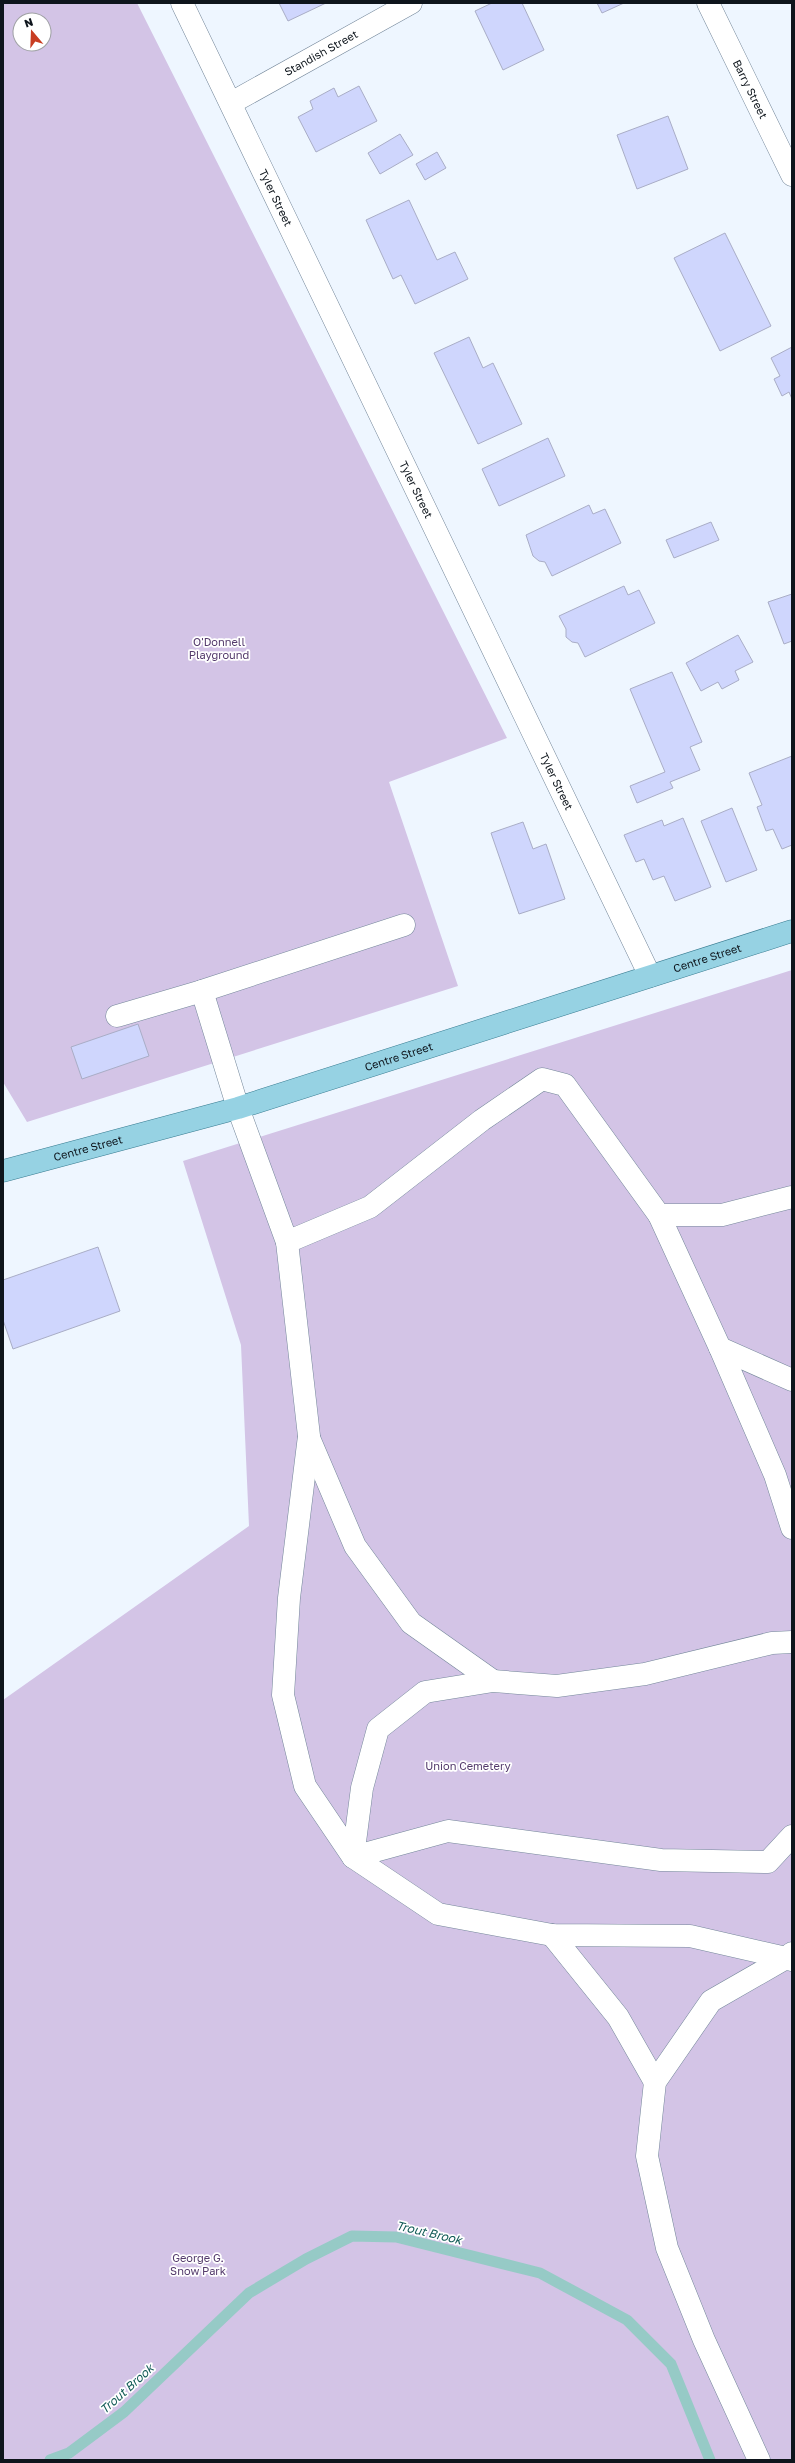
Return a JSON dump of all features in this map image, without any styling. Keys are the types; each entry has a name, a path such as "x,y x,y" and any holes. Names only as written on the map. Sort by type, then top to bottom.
{"main road":[{"name":"Centre Street","path":"3,1172 238,1108 792,931"}],"street":[{"name":"Tyler Street","path":"182,3 650,976"},
{"name":"Standish Street","path":"231,103 411,3"},
{"name":"Barry Street","path":"708,3 792,175"},
{"path":"117,1016 202,991 404,925"},
{"path":"202,991 238,1108 287,1242 309,1436 289,1598 283,1695 305,1786 353,1857 438,1914 552,1935 690,1936 790,1957"},
{"path":"287,1242 370,1207 482,1120 542,1079 565,1085 659,1215 720,1348 775,1475 792,1528"},
{"path":"659,1215 722,1215 792,1197"},
{"path":"720,1348 792,1380"},
{"path":"309,1436 355,1546 411,1623 493,1681"},
{"path":"353,1857 362,1788 378,1729 425,1692 493,1681 557,1686 645,1674 772,1643 792,1642"},
{"path":"353,1857 448,1831 661,1860 768,1862 792,1836"},
{"path":"552,1935 618,2017 655,2082"},
{"path":"759,2460 704,2340 667,2248 647,2156 655,2082 711,2001 790,1957"}],"green space":[{"name":"O'Donnell Playground","path":"3,3 137,3 507,738 389,782 458,986 27,1122 3,1082"},
{"name":"Union Cemetery","path":"792,970 792,2460 3,2460 3,1700 249,1526 241,1345 183,1161"}],"building":[{"path":"279,3 326,3 288,21"},
{"path":"492,3 522,3 544,50 503,70 475,11"},
{"path":"597,3 624,3 602,13"},
{"path":"359,86 377,121 316,152 298,117 313,109 310,101 334,88 338,97"},
{"path":"668,116 688,169 637,189 617,135"},
{"path":"400,134 413,155 380,174 368,153"},
{"path":"437,152 446,168 425,180 416,164"},
{"path":"409,200 437,260 455,252 468,279 415,304 401,275 393,279 366,220"},
{"path":"725,233 771,326 720,351 674,258"},
{"path":"469,337 483,368 493,363 522,424 478,444 434,353"},
{"path":"792,347 792,399 789,392 782,396 774,379 780,376 771,358"},
{"path":"548,438 565,476 499,506 482,469"},
{"path":"589,505 593,514 605,509 621,543 552,576 545,562 539,561 533,556 526,535"},
{"path":"711,522 719,540 674,558 666,540"},
{"path":"624,586 628,595 639,590 655,623 585,657 578,643 572,642 566,637 566,629 559,616"},
{"path":"792,594 792,641 784,644 768,602"},
{"path":"738,635 753,662 735,671 739,680 722,689 718,682 701,691 686,663"},
{"path":"672,672 702,742 690,747 700,770 670,782 673,788 637,803 630,786 665,772 630,689"},
{"path":"792,756 792,845 782,849 773,829 766,831 757,807 762,805 749,773"},
{"path":"732,808 757,870 726,882 701,821"},
{"path":"683,818 711,887 675,901 664,876 653,880 644,859 636,862 624,835 662,820 664,826"},
{"path":"523,822 533,849 546,844 565,899 519,914 491,833"},
{"path":"138,1024 149,1056 82,1079 71,1047"},
{"path":"98,1247 120,1311 13,1349 3,1320 3,1280"}],"waterway":[{"name":"Trout Brook","path":"50,2460 69,2453 124,2412 249,2293 306,2259 352,2236 396,2237 540,2273 627,2320 671,2364 710,2460"}],"park label":[{"name":"George G. Snow Park","path":"198,2264"}]}
